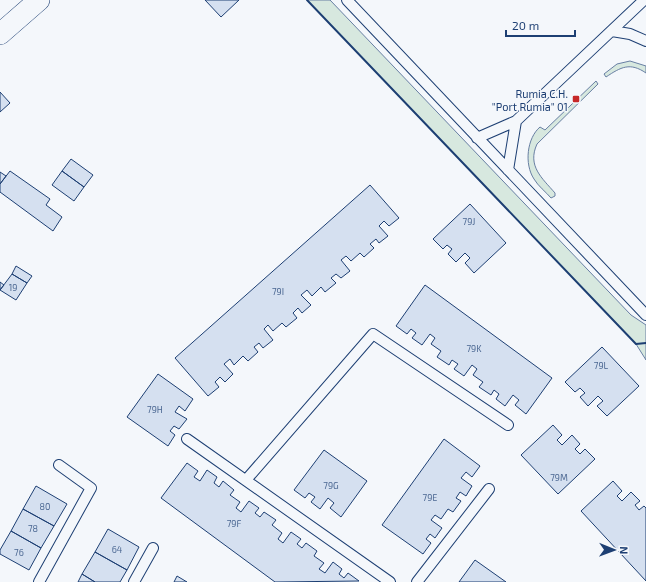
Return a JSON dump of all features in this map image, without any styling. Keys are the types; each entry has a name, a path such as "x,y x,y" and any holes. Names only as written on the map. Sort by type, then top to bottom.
{"street":[{"path":"0,34 39,0"}],"lane":[{"path":"347,0 646,315"},
{"path":"477,138 516,121 644,0"},
{"path":"612,31 630,34 646,41"},
{"path":"508,170 516,121"},
{"path":"246,480 373,334 508,425"},
{"path":"187,439 390,582"},
{"path":"39,582 91,488 59,465"},
{"path":"417,582 489,489"},
{"path":"134,582 153,548"}],"shaded area":[{"path":"307,0 330,0 631,315 646,325 646,360 636,344"},
{"path":"630,61 646,66 646,73 635,68 626,67 621,68 606,77 604,74 617,64"},
{"path":"596,81 598,84 537,144 534,152 535,165 541,177 555,193 555,196 551,198 534,179 531,173 528,152 532,138 540,127 545,130"}],"building":[{"path":"205,0 239,0 221,17"},
{"path":"0,92 10,103 0,112"},
{"path":"71,159 93,175 84,187 62,171"},
{"path":"10,171 50,199 46,205 62,217 53,231 0,192 0,184"},
{"path":"62,171 84,187 74,201 52,185"},
{"path":"0,172 6,176 0,184"},
{"path":"370,185 399,218 389,226 384,221 379,226 388,236 379,243 376,239 370,244 374,248 364,257 360,253 351,261 346,256 341,260 350,271 341,278 336,274 331,278 336,283 325,292 321,287 312,296 307,290 301,295 311,305 302,313 298,308 293,313 297,318 286,327 282,323 273,331 268,325 264,329 273,340 263,348 259,343 254,347 258,352 248,361 243,356 234,365 230,359 224,364 233,374 225,382 220,377 215,382 219,387 208,396 175,358"},
{"path":"470,204 506,243 474,273 465,263 470,258 465,253 456,262 448,254 452,249 447,245 443,249 433,239"},
{"path":"16,266 32,276 27,283 12,274"},
{"path":"12,274 27,283 16,300 0,290"},
{"path":"0,282 4,285 0,290"},
{"path":"425,285 552,378 526,414 515,405 519,400 513,395 505,406 496,399 499,394 494,390 491,395 479,387 483,382 473,375 477,369 472,365 464,376 454,369 458,364 452,360 449,365 437,357 441,351 431,344 435,338 430,334 422,345 412,338 416,333 411,329 407,334 396,326"},
{"path":"602,347 639,386 607,416 597,406 603,401 598,396 588,406 580,397 585,393 580,388 575,392 565,382"},
{"path":"158,374 193,399 185,411 179,406 175,412 187,419 179,429 174,426 170,431 175,435 168,446 127,417"},
{"path":"553,425 562,435 557,440 562,445 572,435 580,444 575,449 580,454 585,449 595,459 558,494 521,455"},
{"path":"444,439 480,466 472,477 466,472 461,478 472,486 466,496 460,492 456,498 461,501 453,512 448,509 441,519 435,515 431,520 442,528 435,538 430,534 426,539 431,543 423,554 382,525"},
{"path":"324,450 367,481 341,517 330,508 334,503 328,498 320,509 311,502 315,497 309,493 305,498 294,490"},
{"path":"187,463 198,471 194,477 200,481 207,470 217,477 214,483 219,487 223,481 234,490 230,495 240,502 236,508 241,512 249,501 259,508 255,513 260,517 264,512 276,520 272,525 282,533 278,539 283,543 291,532 301,539 297,544 302,548 306,543 317,551 314,556 324,563 319,569 325,573 333,562 342,569 339,574 344,578 348,573 359,581 275,582 161,498"},
{"path":"613,481 622,491 617,496 622,501 631,492 640,501 635,505 639,510 644,506 646,508 646,581 581,511"},
{"path":"36,486 67,504 54,526 23,509"},
{"path":"23,509 54,526 41,548 11,531"},
{"path":"108,529 139,547 127,570 95,552"},
{"path":"11,531 41,548 29,570 0,554 0,550"},
{"path":"95,552 127,570 120,582 95,582 82,574"},
{"path":"475,560 506,582 459,582"},
{"path":"82,574 95,582 78,582"},
{"path":"177,576 187,582 174,582"}],"wall":[{"path":"307,0 636,344 646,343"}],"place":[{"name":"Rumia C.H. \"Port Rumia\" 01","path":"576,99"}]}
